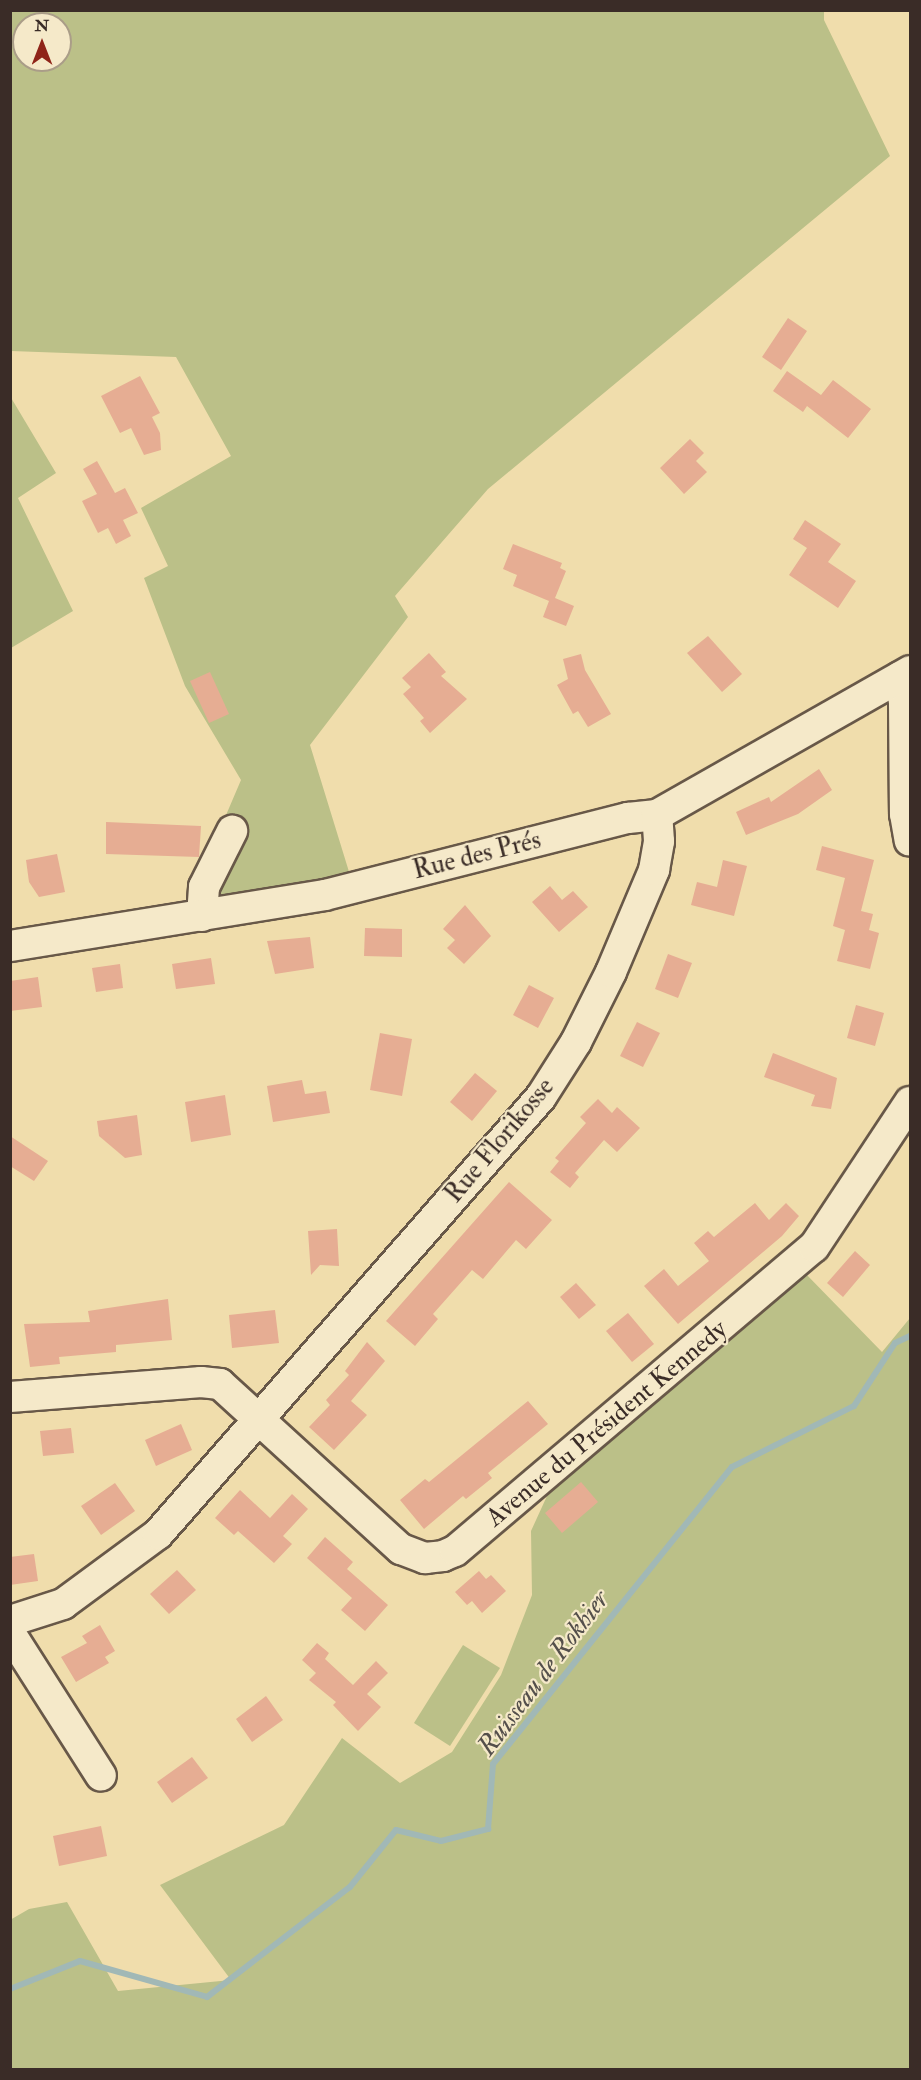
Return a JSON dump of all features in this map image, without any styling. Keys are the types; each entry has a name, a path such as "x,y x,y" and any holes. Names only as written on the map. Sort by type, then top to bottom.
{"street":[{"name":"Rue des Prés","path":"10,946 325,895 628,818 657,815 905,674"},
{"path":"905,674 905,814 910,841"},
{"name":"Rue Florikosse","path":"10,1621 63,1604 158,1534 542,1097 596,1002 654,870 659,841 657,815"},
{"path":"202,916 204,887 232,831"},
{"name":"Avenue du Président Kennedy","path":"259,1421 401,1549 425,1558 455,1551 814,1247 910,1102"},
{"path":"10,1397 201,1382 220,1384 259,1421"},
{"path":"10,1633 101,1776"}],"green space":[{"path":"11,11 824,11 824,20 890,156 488,489 395,596 408,617 310,745 350,875 188,904 241,780 185,686 144,578 168,566 141,508 231,456 176,357 11,351"},
{"path":"10,396 56,473 18,498 73,611 11,648"},
{"path":"804,1272 882,1352 910,1318 910,2069 11,2069 10,1920 29,1909 67,1902 118,1991 231,1980 160,1885 284,1825 342,1738 400,1783 452,1752 501,1675 532,1595 531,1531 547,1496 580,1462"},
{"path":"463,1645 500,1668 450,1746 414,1723"}],"building":[{"path":"788,318 807,331 781,370 762,357"},
{"path":"787,371 821,395 833,380 871,409 848,438 807,406 803,412 773,391"},
{"path":"140,376 160,413 152,417 160,433 161,450 144,455 131,428 120,433 101,396"},
{"path":"690,439 704,453 696,461 707,472 684,494 660,468"},
{"path":"97,461 115,493 125,488 138,513 123,520 131,536 116,544 108,528 98,533 82,501 97,494 83,469"},
{"path":"805,520 841,544 828,562 856,581 838,608 789,575 807,548 793,539"},
{"path":"513,544 562,563 560,568 566,571 555,598 574,606 566,626 543,617 549,601 513,586 517,575 503,569"},
{"path":"708,636 742,674 722,692 687,653"},
{"path":"429,653 446,672 441,676 467,699 430,733 420,721 424,718 403,694 411,687 402,678"},
{"path":"581,654 585,670 611,714 588,727 578,711 573,714 557,685 568,679 563,659"},
{"path":"210,672 229,714 209,723 190,681"},
{"path":"819,769 832,790 798,814 746,835 736,812 769,797 771,802"},
{"path":"106,822 201,826 199,857 106,854"},
{"path":"822,846 874,860 861,911 873,914 869,930 879,933 870,969 837,961 845,930 833,926 845,878 816,870"},
{"path":"57,854 65,892 39,897 29,882 26,860"},
{"path":"723,860 747,866 734,916 691,905 697,882 717,887"},
{"path":"550,886 562,900 573,891 588,907 559,932 532,902"},
{"path":"465,905 491,936 464,964 447,948 455,940 443,929"},
{"path":"365,928 402,929 402,957 364,956"},
{"path":"310,937 314,968 275,974 267,941"},
{"path":"668,954 692,963 678,998 655,989"},
{"path":"211,958 215,984 176,989 172,964"},
{"path":"120,964 123,988 96,992 92,968"},
{"path":"38,977 42,1007 10,1011 10,981"},
{"path":"529,985 554,998 538,1028 513,1015"},
{"path":"856,1005 884,1013 875,1046 847,1038"},
{"path":"637,1022 660,1033 643,1067 620,1056"},
{"path":"380,1033 412,1039 402,1096 370,1090"},
{"path":"773,1053 837,1078 831,1109 811,1106 815,1095 764,1077"},
{"path":"475,1073 497,1091 472,1121 450,1102"},
{"path":"302,1080 305,1094 326,1091 330,1113 273,1122 267,1086"},
{"path":"225,1095 231,1135 191,1142 185,1102"},
{"path":"598,1099 612,1113 617,1107 640,1128 617,1152 604,1140 575,1173 579,1177 570,1188 550,1172 559,1161 555,1158 586,1123 580,1117"},
{"path":"137,1115 142,1155 125,1158 99,1136 97,1121"},
{"path":"10,1136 48,1161 34,1181 10,1166"},
{"path":"509,1182 552,1220 526,1249 516,1240 483,1279 472,1270 433,1314 438,1319 415,1346 386,1321"},
{"path":"755,1203 769,1220 786,1203 799,1216 782,1236 678,1324 644,1286 664,1269 678,1286 709,1261 694,1243 708,1231 714,1237"},
{"path":"337,1229 339,1266 320,1265 311,1275 308,1231"},
{"path":"855,1251 870,1265 843,1297 827,1283"},
{"path":"576,1283 596,1305 579,1319 560,1297"},
{"path":"168,1299 172,1340 116,1345 116,1352 59,1357 60,1364 30,1367 24,1324 90,1322 88,1311"},
{"path":"275,1310 279,1343 232,1348 229,1315"},
{"path":"628,1313 654,1344 632,1362 606,1331"},
{"path":"367,1342 385,1361 351,1401 367,1415 334,1450 309,1427 330,1405 326,1400 349,1375 345,1371"},
{"path":"528,1401 548,1424 488,1473 492,1478 466,1499 463,1496 424,1529 400,1500 425,1479 429,1482"},
{"path":"181,1424 192,1450 156,1466 145,1440"},
{"path":"71,1428 74,1453 43,1456 40,1431"},
{"path":"581,1482 598,1502 562,1533 545,1513"},
{"path":"115,1483 135,1511 101,1535 81,1506"},
{"path":"240,1490 270,1518 292,1494 308,1509 283,1536 292,1544 274,1563 238,1531 234,1535 215,1518"},
{"path":"325,1537 353,1562 347,1569 388,1605 365,1631 341,1610 352,1598 307,1558"},
{"path":"34,1554 38,1581 10,1585 10,1557"},
{"path":"177,1570 196,1590 169,1614 150,1594"},
{"path":"479,1571 486,1579 491,1575 506,1591 482,1613 472,1601 467,1605 455,1592"},
{"path":"100,1625 115,1651 105,1657 109,1663 76,1682 61,1657 87,1643 82,1636"},
{"path":"317,1643 329,1653 325,1659 353,1685 376,1661 388,1673 367,1694 381,1707 358,1731 333,1705 336,1702 309,1680 316,1673 302,1660"},
{"path":"266,1696 283,1720 252,1742 236,1719"},
{"path":"192,1757 208,1778 172,1803 157,1782"},
{"path":"101,1826 107,1856 59,1866 53,1836"}],"waterway":[{"name":"Ruisseau de Rokhier","path":"10,1989 80,1961 207,1997 350,1887 396,1830 441,1841 488,1829 493,1764 732,1467 854,1406 895,1343 910,1336"}]}
